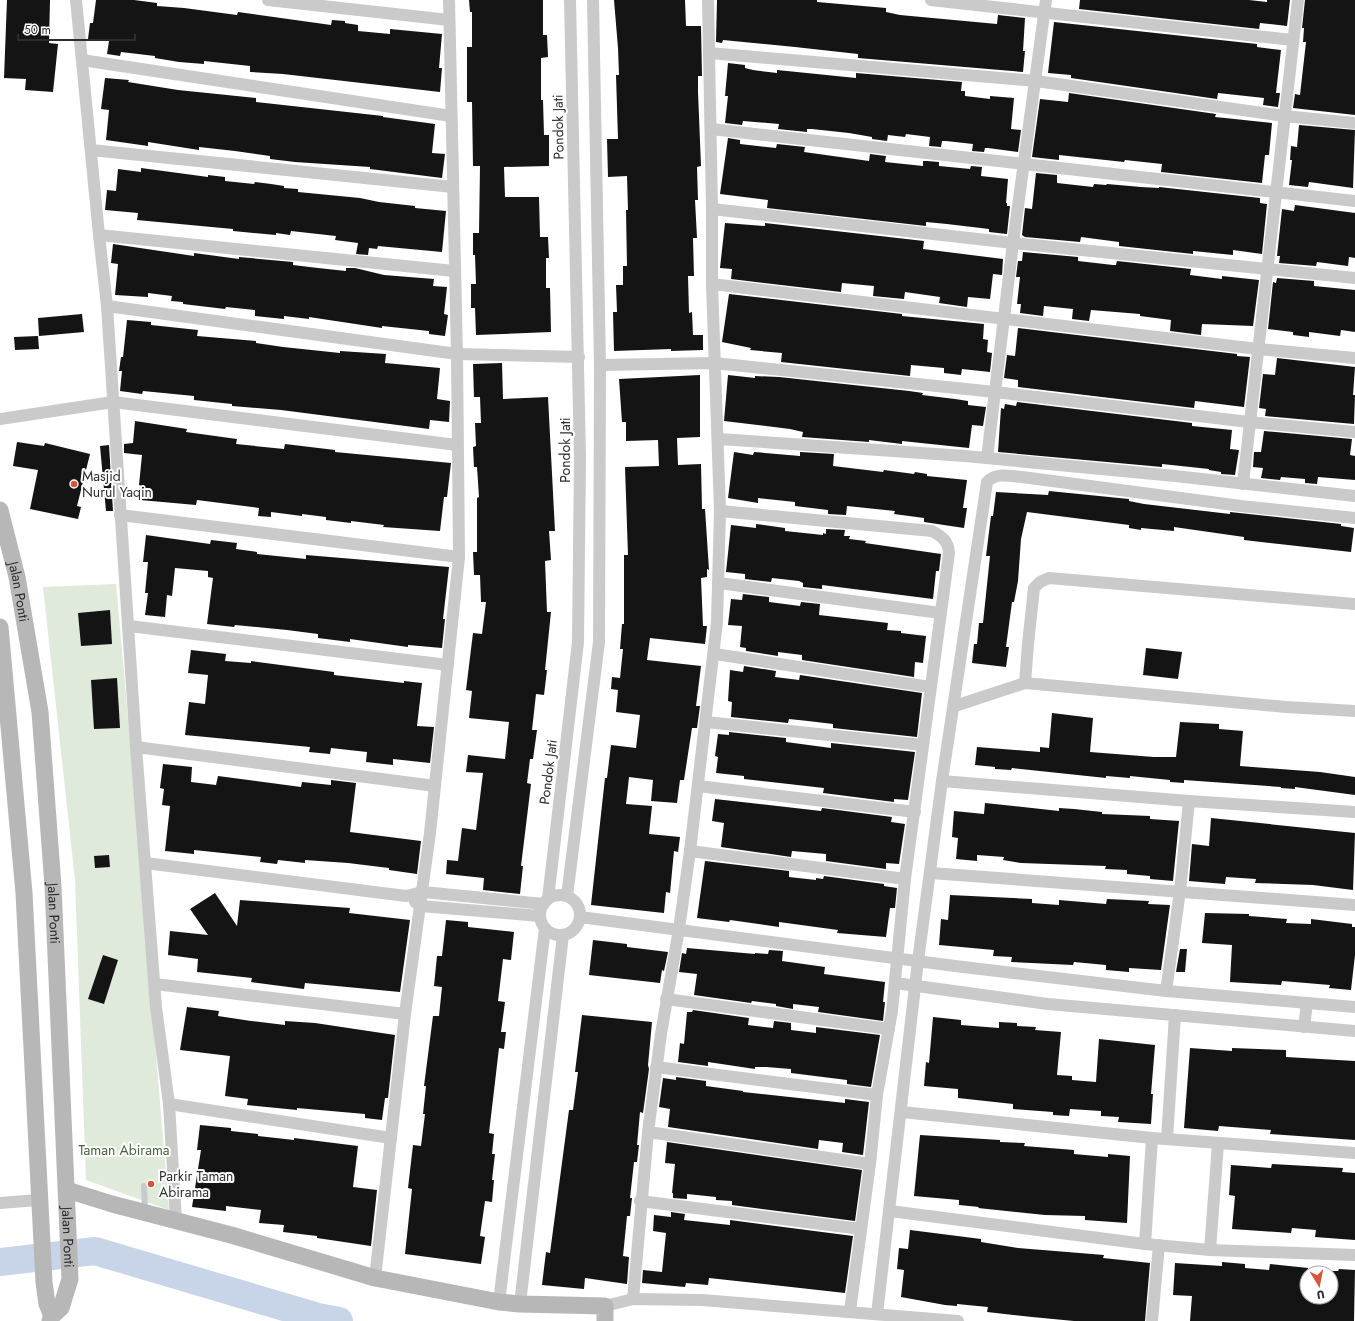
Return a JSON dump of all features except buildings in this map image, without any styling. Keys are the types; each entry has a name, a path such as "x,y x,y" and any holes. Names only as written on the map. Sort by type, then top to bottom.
{"main road":[{"name":"Jalan Ponti","path":"0,510 17,577 40,712 53,886 70,1279 61,1308 51,1318 47,1304 44,1282 40,1221 31,1200 24,893 0,627"},
{"path":"67,1190 231,1235 375,1278 499,1302 605,1313"}],"street":[{"path":"76,0 107,306 136,747 156,1007 169,1104 176,1220"},
{"path":"268,0 448,20"},
{"path":"375,1278 405,1014 423,892 459,557 457,354 448,20 449,0"},
{"name":"Pondok Jati","path":"546,901 578,642 580,457 579,357 570,0"},
{"path":"568,896 599,642 600,365 593,0"},
{"path":"633,1299 640,1201 656,1067 666,999 679,929 715,654 719,583 720,511 719,439 714,363 712,284 708,0"},
{"path":"931,0 1292,40"},
{"path":"987,458 1013,244 1046,0"},
{"path":"1243,484 1292,40 1298,0"},
{"path":"709,53 1036,81 1284,116 1355,123"},
{"path":"82,60 451,116"},
{"path":"711,129 1355,201"},
{"path":"91,150 453,187"},
{"path":"712,209 1013,244 1355,278"},
{"path":"99,235 454,271"},
{"path":"712,284 1004,317 1258,349 1355,358"},
{"path":"107,306 457,354 579,357"},
{"path":"600,365 714,363 995,392 1249,422 1355,432"},
{"path":"0,420 113,402 457,445"},
{"path":"719,439 987,458 1175,476 1355,496"},
{"path":"580,457 600,455"},
{"path":"877,1314 902,1112 918,961 931,873 942,781 986,482 991,477 1022,476 1241,506 1355,518"},
{"path":"720,511 932,531 943,537 948,544 949,553 905,879 895,983 877,1095 870,1164 850,1311"},
{"path":"120,516 459,557"},
{"path":"1025,683 1034,588 1040,582 1049,578 1355,604"},
{"path":"719,583 940,613"},
{"path":"129,626 448,665"},
{"path":"715,654 930,687"},
{"path":"954,706 1025,683 1286,707 1355,711"},
{"path":"706,722 923,745"},
{"path":"136,747 435,786"},
{"path":"942,781 1189,801 1355,812"},
{"path":"698,786 914,812"},
{"path":"1166,991 1180,891 1189,801"},
{"path":"690,851 905,879"},
{"path":"145,863 406,896 423,892 546,901 561,895 568,896 577,904 580,917 575,929 563,935 556,934 545,928"},
{"path":"931,873 1180,891 1355,906"},
{"path":"406,896 421,906 540,916"},
{"path":"499,1302 545,928 540,916 546,901"},
{"path":"580,917 918,961 1166,991 1355,1007"},
{"path":"520,1304 563,935"},
{"path":"895,983 915,987 1048,1004 1355,1031"},
{"path":"155,984 405,1014"},
{"path":"666,999 888,1029"},
{"path":"1304,1027 1307,1003"},
{"path":"1167,1139 1176,1015"},
{"path":"656,1067 877,1095"},
{"path":"169,1104 391,1138"},
{"path":"902,1112 1218,1144 1355,1153"},
{"path":"648,1132 870,1164"},
{"path":"1145,1244 1152,1138"},
{"path":"1210,1250 1218,1144"},
{"path":"0,1203 31,1200"},
{"path":"640,1201 861,1229"},
{"path":"890,1211 1145,1244 1210,1250 1355,1255"},
{"path":"1152,1321 1159,1245"},
{"path":"605,1313 633,1299 702,1300 958,1321"}],"lane":[{"path":"144,1186 145,1212"}],"green space":[{"name":"Taman Abirama","path":"116,584 169,1210 86,1180 75,880 43,587"}],"waterway":[{"path":"0,1262 95,1251 318,1317 339,1321"}],"place":[{"name":"Masjid Nurul Yaqin","path":"74,484"},
{"name":"Parkir Taman Abirama","path":"151,1184"}]}
